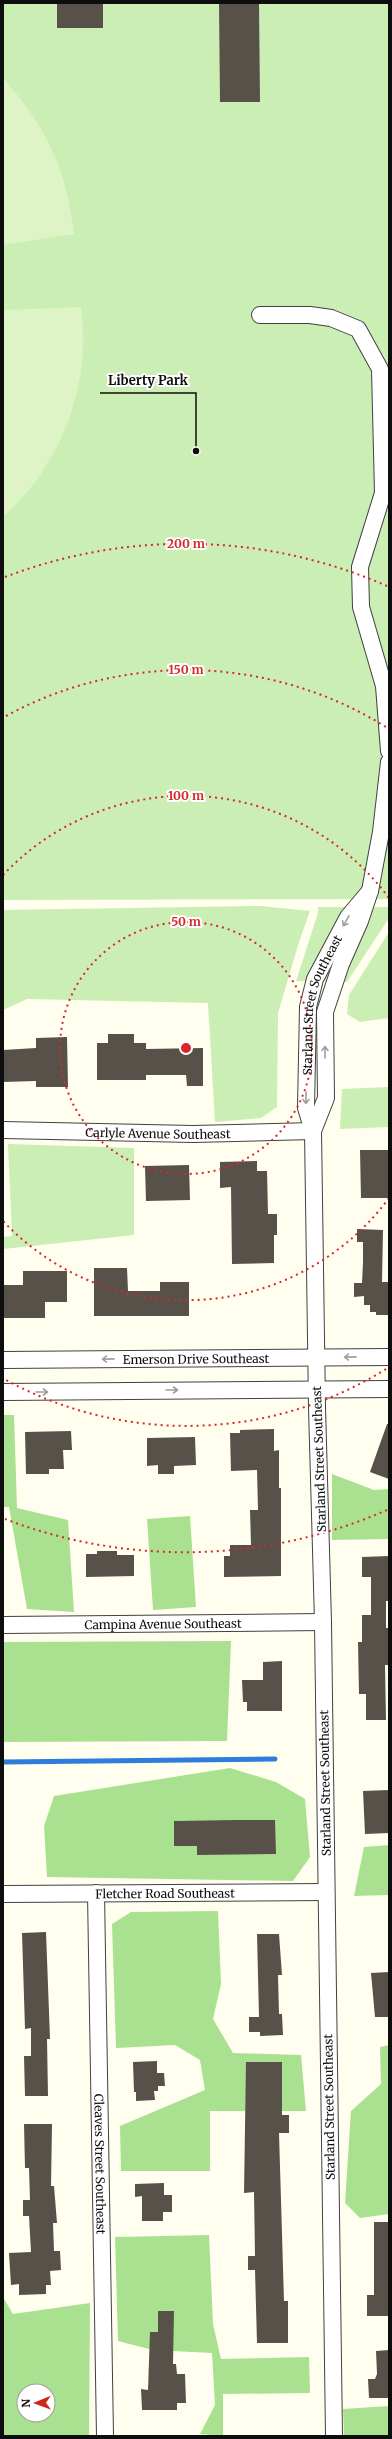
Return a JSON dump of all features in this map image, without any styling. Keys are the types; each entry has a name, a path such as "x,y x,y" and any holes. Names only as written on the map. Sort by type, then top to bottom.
{"street":[{"path":"260,314 310,315 331,318 358,329 380,370 383,493 360,566 361,607 384,686 389,751"},
{"name":"Starland Street Southeast","path":"334,2436 323,1622 316,1389 313,1131 326,1098 325,1012 341,964 360,921 370,890 381,832 389,762"},
{"name":"Carlyle Avenue Southeast","path":"3,1130 193,1134 313,1131"},
{"name":"Emerson Drive Southeast","path":"3,1360 389,1357"},
{"path":"3,1392 389,1389"},
{"name":"Campina Avenue Southeast","path":"3,1625 323,1622"},
{"name":"Fletcher Road Southeast","path":"3,1894 326,1892"},
{"name":"Cleaves Street Southeast","path":"96,1893 105,2436"}],"green space":[{"path":"3,3 389,3 389,899 3,900"},
{"path":"3,78 31,114 43,132 52,150 66,189 74,234 3,245"},
{"path":"81,307 83,336 82,365 68,422 56,448 41,474 3,517 3,310"},
{"path":"260,906 310,911 299,942 278,1013 277,1107 261,1118 215,1122 208,1003 27,999 3,1010 3,910"},
{"path":"318,907 389,907 389,918 347,982 296,981 318,913"},
{"path":"389,932 389,1018 360,1022 347,1014 349,995"},
{"path":"389,1087 389,1127 340,1129 342,1089"},
{"path":"8,1144 134,1148 134,1235 3,1249 3,1237 12,1236"},
{"path":"3,1415 14,1415 17,1508 68,1520 74,1612 27,1609 9,1507 3,1507"},
{"path":"332,1474 374,1490 389,1489 389,1539 332,1540"},
{"path":"190,1516 196,1607 153,1610 147,1519"},
{"path":"231,1641 227,1741 3,1742 3,1642"},
{"path":"230,1768 276,1782 305,1799 310,1857 293,1881 47,1877 44,1826 54,1796"},
{"path":"389,1845 389,1895 354,1896 364,1847"},
{"path":"218,1911 221,1984 213,2019 233,2053 301,2055 306,2111 210,2111 210,2171 121,2171 120,2126 205,2090 200,2060 175,2045 116,2048 112,1924 131,1912"},
{"path":"389,2045 389,2214 360,2218 345,2203 351,2111 381,2084 380,2047"},
{"path":"209,2235 213,2324 221,2359 309,2357 310,2393 223,2394 223,2436 200,2434 215,2405 212,2353 153,2350 118,2341 115,2237"},
{"path":"3,2297 13,2314 90,2303 89,2436 3,2436"},
{"path":"389,2406 389,2436 344,2436 343,2409"}],"building":[{"path":"219,3 259,3 260,102 220,102"},
{"path":"57,4 103,4 103,28 57,28"},
{"path":"108,1034 134,1034 134,1043 146,1043 146,1049 203,1048 203,1086 187,1086 186,1075 146,1075 146,1080 97,1080 97,1043 108,1043"},
{"path":"67,1037 68,1087 36,1087 36,1081 3,1082 3,1050 36,1048 36,1038"},
{"path":"360,1150 389,1150 389,1198 361,1198"},
{"path":"257,1161 257,1171 267,1171 268,1214 277,1214 277,1235 274,1235 274,1263 232,1264 231,1187 220,1188 220,1162"},
{"path":"189,1165 190,1200 146,1201 145,1166"},
{"path":"357,1229 383,1230 382,1282 389,1282 389,1315 376,1315 376,1312 370,1312 370,1305 364,1305 364,1296 354,1297 354,1283 362,1283 363,1262 363,1242 357,1242"},
{"path":"94,1268 127,1268 128,1291 160,1291 160,1282 189,1282 189,1316 94,1316"},
{"path":"23,1271 67,1271 67,1302 45,1302 45,1318 3,1318 3,1285 23,1285"},
{"path":"387,1424 389,1424 389,1479 370,1472"},
{"path":"274,1429 274,1451 279,1450 279,1488 281,1488 281,1576 224,1577 224,1556 230,1556 230,1545 251,1545 250,1510 258,1510 257,1470 231,1471 230,1433 240,1433 240,1430"},
{"path":"71,1431 72,1450 63,1450 64,1469 49,1469 49,1474 26,1474 25,1432"},
{"path":"195,1437 196,1465 174,1466 174,1474 158,1474 158,1465 147,1466 147,1438"},
{"path":"97,1551 117,1551 117,1555 134,1555 134,1576 86,1577 86,1554 97,1554"},
{"path":"389,1556 389,1601 386,1601 386,1628 389,1628 389,1665 385,1665 386,1720 366,1720 366,1694 359,1694 358,1642 362,1642 362,1615 371,1615 371,1577 362,1577 362,1557"},
{"path":"282,1661 282,1711 247,1711 247,1702 243,1702 242,1680 263,1680 263,1662"},
{"path":"389,1790 389,1833 365,1834 363,1791"},
{"path":"275,1820 276,1854 197,1855 197,1846 174,1846 174,1821"},
{"path":"46,1932 50,2039 47,2039 48,2096 25,2096 24,2056 31,2056 31,2028 25,2029 22,1933"},
{"path":"257,1934 279,1934 282,1975 278,1975 279,2014 282,2014 283,2035 260,2036 260,2032 249,2032 249,2017 259,2017"},
{"path":"389,1972 389,2017 375,2017 371,1973"},
{"path":"157,2061 157,2073 164,2073 165,2086 158,2086 158,2091 154,2091 155,2100 136,2101 136,2092 134,2092 133,2062"},
{"path":"246,2062 282,2062 282,2115 289,2115 289,2133 279,2133 284,2301 288,2301 288,2343 257,2343 255,2270 248,2270 248,2256 255,2256 254,2192 244,2193"},
{"path":"24,2124 52,2124 51,2186 54,2186 57,2223 53,2223 54,2251 60,2251 61,2270 50,2271 51,2285 46,2285 46,2294 19,2295 19,2284 11,2285 9,2253 31,2252 29,2216 23,2216 23,2200 30,2200 29,2168 25,2168"},
{"path":"164,2183 164,2195 172,2195 172,2212 163,2212 163,2221 142,2221 142,2196 135,2197 135,2184"},
{"path":"374,2222 389,2222 389,2316 367,2316 367,2295 374,2295"},
{"path":"158,2311 174,2311 173,2364 176,2364 177,2374 185,2374 186,2403 177,2403 177,2410 142,2410 141,2389 148,2390 150,2332 158,2332"},
{"path":"389,2350 389,2398 369,2398 368,2379 375,2379 377,2374 376,2351"}],"waterway":[{"path":"3,1762 275,1759"}],"place":[{"name":"Liberty Park","path":"196,451"}]}
